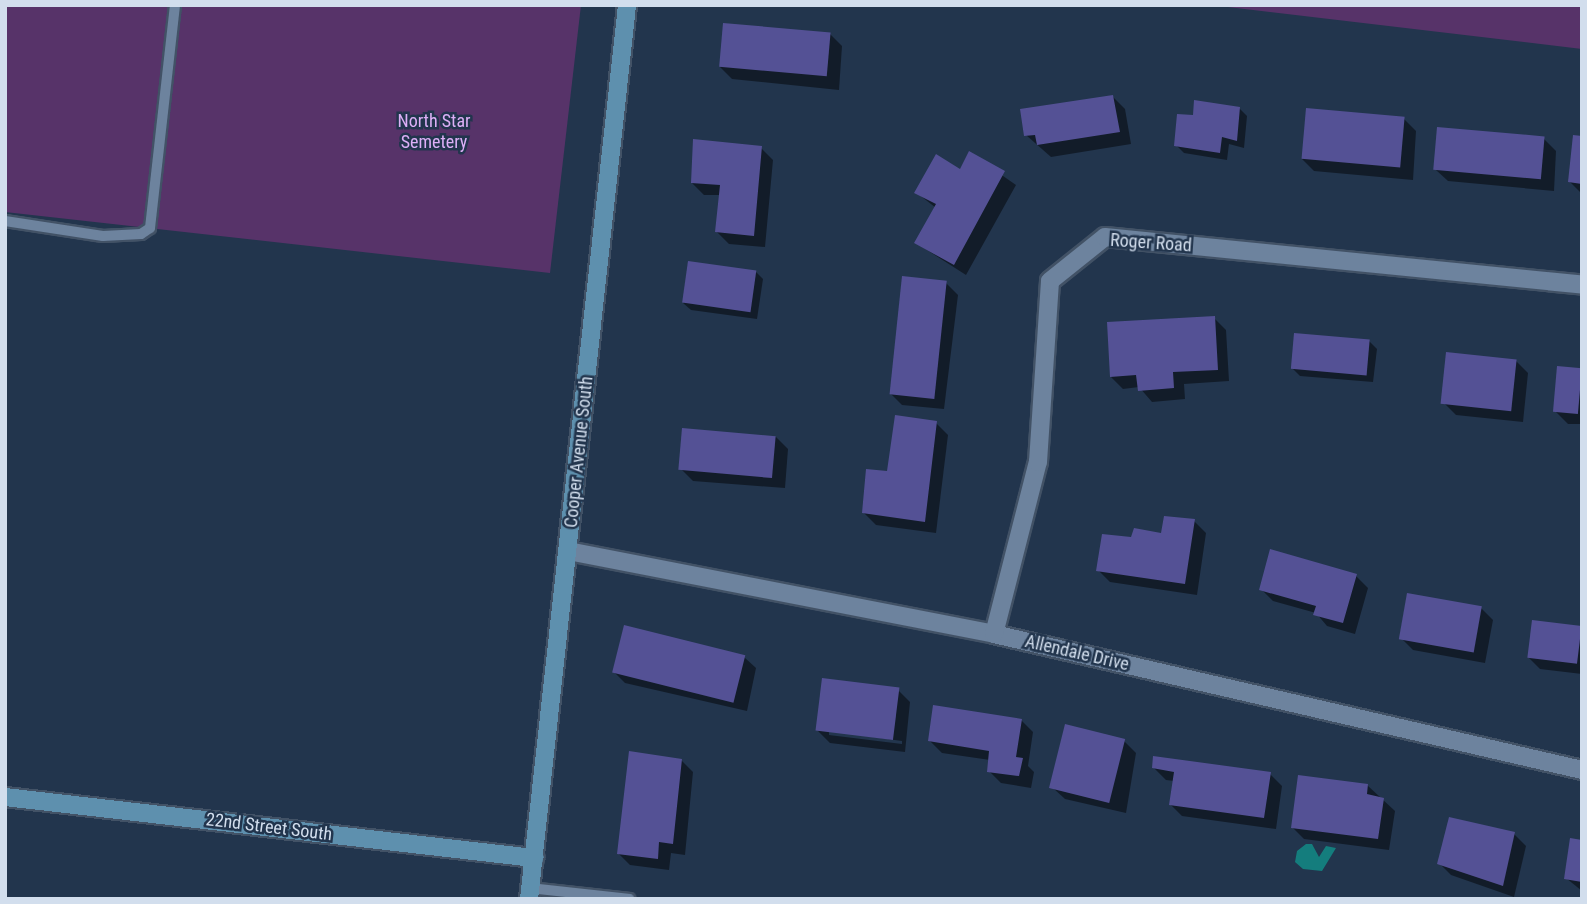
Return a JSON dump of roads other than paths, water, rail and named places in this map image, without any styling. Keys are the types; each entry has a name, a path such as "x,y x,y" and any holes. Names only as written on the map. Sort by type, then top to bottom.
{"street":[{"name":"Cooper Avenue South","path":"530,893 627,5"},
{"name":"Roger Road","path":"995,634 1038,462 1050,281 1105,237 1582,285"},
{"name":"Allendale Drive","path":"568,551 995,634 1582,770"},
{"name":"22nd Street South","path":"5,797 534,858"}],"lane":[{"path":"5,221 103,236 141,234 150,228 175,5"},
{"path":"530,893 629,899"}],"park label":[{"name":"North Star Semetery","path":"434,132"}]}
